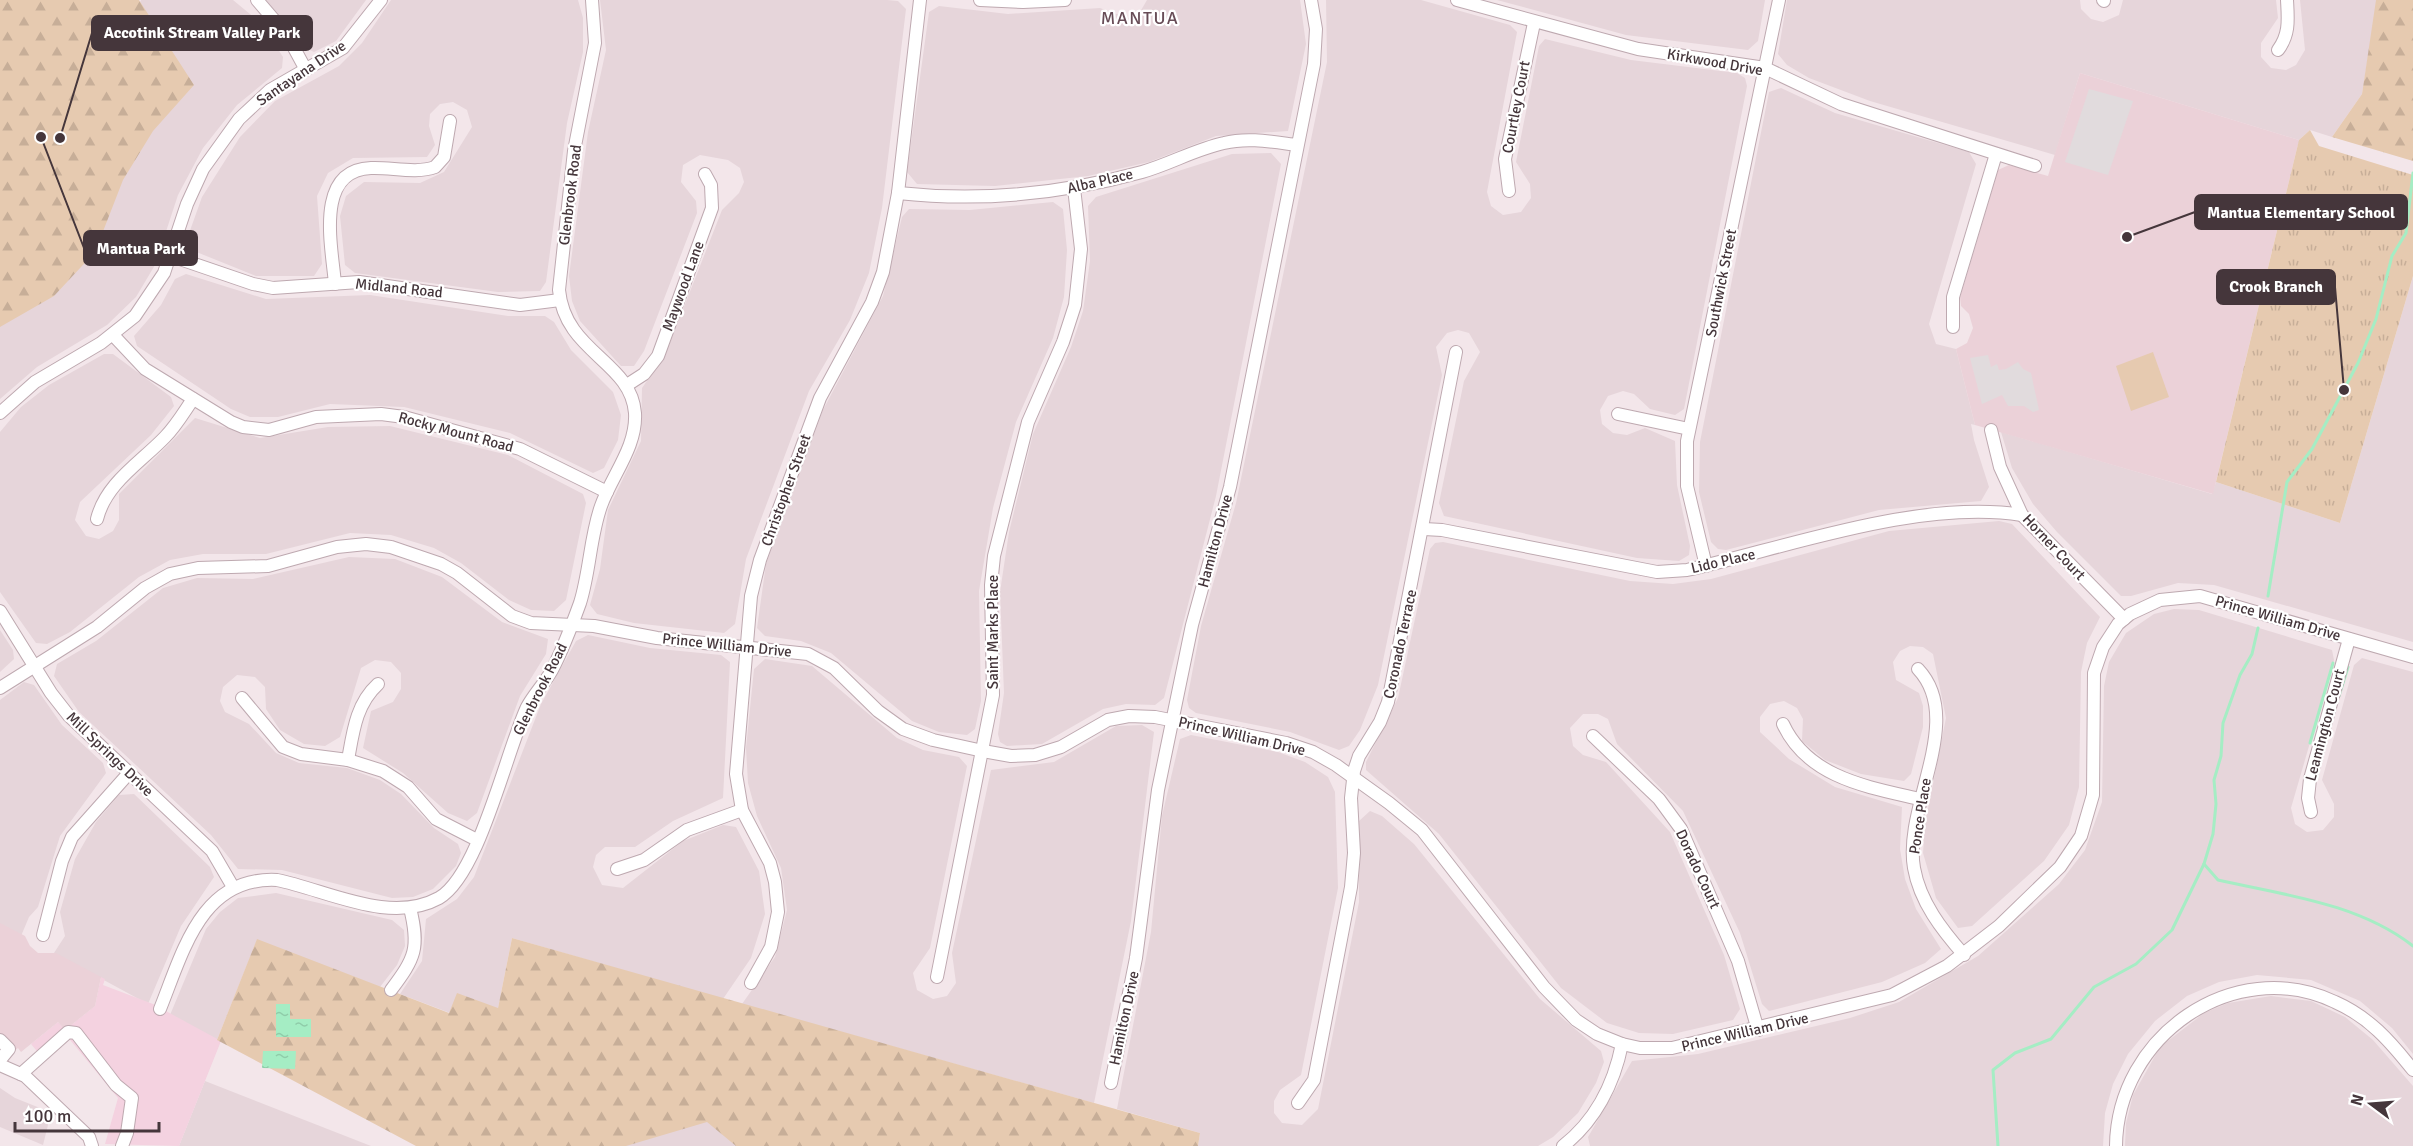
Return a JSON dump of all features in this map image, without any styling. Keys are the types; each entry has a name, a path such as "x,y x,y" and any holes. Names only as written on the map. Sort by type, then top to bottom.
{"street":[{"path":"257,0 287,36 306,70"},
{"name":"Santayana Drive","path":"0,413 35,382 113,335 147,301 171,255 193,188 221,143 256,102 343,48 381,0"},
{"name":"Glenbrook Road","path":"160,1009 184,949 201,917 217,898 232,887 263,879 277,880 380,906 410,908 434,900 454,886 467,868 527,708 555,663 586,584 597,518 628,448 634,422 634,404 627,385 575,334 558,290 574,151 595,43 592,0"},
{"name":"Christopher Street","path":"751,983 771,947 777,924 777,902 770,863 742,810 736,764 751,596 760,560 827,382 876,292 888,254 898,193 921,0"},
{"path":"980,0 1023,2 1065,0"},
{"name":"Hamilton Drive","path":"1111,1083 1136,958 1153,818 1172,720 1192,625 1230,487 1316,47 1311,0"},
{"name":"Kirkwood Drive","path":"1457,0 1534,23 1638,49 1764,68 1841,104 2035,166"},
{"name":"Southwick Street","path":"1706,566 1687,486 1689,429 1720,291 1779,0"},
{"path":"2278,50 2285,40 2288,27 2287,0"},
{"name":"Courtley Court","path":"1509,191 1505,159 1534,23"},
{"path":"335,284 330,207 336,188 344,179 360,169 435,167 444,157 450,122"},
{"name":"Alba Place","path":"898,193 975,198 1074,188 1143,171 1228,142 1252,140 1297,145"},
{"path":"1953,327 1953,297 1996,154"},
{"name":"Maywood Lane","path":"627,385 645,374 657,356 712,208 711,185 705,174"},
{"name":"Saint Marks Place","path":"937,977 993,695 991,585 994,556 1028,422 1063,342 1075,304 1081,249 1074,188"},
{"name":"Midland Road","path":"171,255 263,287 379,283 520,305 560,300"},
{"name":"Rocky Mount Road","path":"113,335 139,364 231,422 257,430 285,427 316,417 381,414 404,417 520,448 607,492"},
{"name":"Coronado Terrace","path":"1298,1104 1314,1080 1352,887 1353,777 1359,756 1380,722 1388,702 1424,529 1456,352"},
{"path":"97,519 100,505 109,491 166,436 193,399"},
{"path":"1618,414 1689,429"},
{"name":"Horner Court","path":"1991,430 2000,467 2022,515 2124,619"},
{"name":"Lido Place","path":"1424,529 1442,530 1636,570 1678,571 1887,521 1987,512 2022,515"},
{"name":"Prince William Drive","path":"0,688 97,627 145,588 170,574 198,568 268,566 347,545 375,544 441,564 457,573 520,620 611,628 657,638 795,651 821,660 903,729 933,740 983,751 1011,756 1035,755 1061,747 1101,723 1136,715 1172,720 1299,746 1324,758 1353,777 1422,830 1564,1010 1597,1034 1622,1044 1640,1048 1672,1048 1758,1030 1892,995 1924,981 1964,955 1999,926 2060,867 2082,836 2093,795 2094,673 2103,647 2124,619 2160,600 2200,596 2413,657"},
{"name":"Mill Springs Drive","path":"0,611 69,716 212,851 232,887"},
{"name":"Leamington Court","path":"2311,812 2308,798 2310,779 2349,639"},
{"name":"Ponce Place","path":"1918,669 1931,687 1936,707 1934,740 1920,799 1913,853 1917,884 1930,910 1964,955"},
{"path":"348,760 360,706 366,695 378,684"},
{"path":"242,698 283,747 301,754 348,760 383,771 400,781 436,819 477,840"},
{"path":"1783,724 1797,748 1827,771 1863,786 1920,799"},
{"name":"Dorado Court","path":"1593,736 1659,799 1681,828 1738,960 1758,1030"},
{"path":"43,935 62,861 72,837 129,773"},
{"path":"617,869 644,860 687,830 742,810"},
{"path":"391,990 404,972 416,948 416,933 410,908"},
{"path":"2116,1146 2118,1118 2124,1096 2134,1073 2152,1046 2187,1014 2233,994 2278,988 2312,993 2334,1001 2370,1022 2386,1036 2413,1070"},
{"path":"21,1074 68,1032 76,1033 116,1085 132,1098 127,1133 122,1146"},
{"path":"0,1040 9,1049 0,1063 21,1074 89,1137 92,1146"},
{"path":"1568,1145 1593,1115 1604,1097 1615,1072 1622,1044"}],"shaded area":[{"path":"141,0 233,0 261,23 283,57 282,68 237,105 203,148 178,195 155,265 136,297 107,325 37,367 0,399 0,297"},
{"path":"266,0 366,0 336,41 314,52 303,47"},
{"path":"391,0 578,0 583,18 583,52 567,123 546,282 540,291 498,292 355,273 345,265 340,216 346,196 364,182 420,183 444,172 472,127 467,110 453,102 440,104 430,114 429,126 435,145 427,157 353,158 328,173 317,196 322,264 314,276 256,276 189,249 187,239 202,197 240,137 275,101 339,66 362,43"},
{"path":"600,0 887,0 898,1 906,9 882,208 869,273 850,320 809,391 746,559 735,624 724,633 634,623 597,614 590,605 600,569 608,510 641,441 642,388 665,355 722,210 739,193 744,182 740,168 728,160 700,155 683,165 681,182 696,201 697,213 644,351 634,366 621,366 580,321 572,301 569,276 588,132 606,50"},
{"path":"1147,0 1300,0 1306,44 1288,131 1216,136 1149,162 1088,176 995,186 917,184 907,172 929,12 939,6 1008,14 1100,8 1128,18 1140,12"},
{"path":"1326,0 1421,0 1510,25 1517,32 1487,192 1491,206 1503,215 1521,212 1531,198 1530,184 1516,162 1539,46 1545,39 1631,60 1737,73 1745,78 1747,86 1684,409 1675,415 1650,409 1634,394 1623,391 1608,396 1600,410 1602,424 1613,433 1627,435 1645,428 1675,441 1677,485 1690,546 1689,555 1679,561 1637,558 1444,516 1439,503 1464,381 1480,352 1469,333 1458,330 1447,333 1436,347 1442,375 1378,685 1360,730 1349,746 1339,750 1290,732 1196,713 1189,708 1187,700 1201,626 1236,503 1327,62"},
{"path":"1497,0 1765,0 1758,41 1748,50 1626,35"},
{"path":"1787,0 2080,0 2081,9 2091,19 2103,22 2119,15 2123,0 2276,0 2278,18 2261,43 2261,57 2271,68 2286,70 2296,65 2305,50 2300,0 2376,0 2376,8 2362,94 2332,137 2310,130 2299,140 2080,73 2055,155 1870,101 1809,78 1787,65 1778,54"},
{"path":"2080,73 2299,140 2213,494 1975,425 1956,349 1967,343 1973,328 1969,314 1961,306 1960,297 1998,170 2009,165 2048,176"},
{"path":"1781,88 1835,113 1969,152 1976,164 1929,324 1936,344 1956,349 1975,425 1971,424 1974,440 1989,487 1981,501 1879,510 1726,550 1718,549 1711,542 1699,492 1700,442 1769,92"},
{"path":"2089,89 2133,101 2108,175 2065,162"},
{"path":"1271,153 1281,164 1216,496 1164,698 1155,705 1126,704 1103,709 1042,744 1007,746 1000,742 998,734 1004,693 1000,592 1009,532 1033,434 1071,347 1083,311 1090,261 1088,206 1096,197 1232,154"},
{"path":"1053,202 1063,209 1067,250 1064,297 1053,338 1016,422 993,508 979,591 981,701 975,729 967,735 939,732 912,721 831,653 801,641 765,636 757,628 766,564 823,410 883,296 902,217 909,209 970,210"},
{"path":"186,274 266,299 370,295 508,316 545,316 554,322 571,350 613,392 621,415 618,440 604,468 593,473 510,433 404,407 330,404 278,417 250,417 231,409 137,346 134,336 161,305 175,279"},
{"path":"2413,276 2413,642 2214,585 2178,583 2131,596 2121,596 2057,532 2033,504 2012,468 2001,432 2212,494 2216,482 2340,523"},
{"path":"104,354 113,354 171,397 174,406 151,435 80,502 75,520 86,536 99,539 113,531 119,520 119,494 195,418 260,438 328,427 390,426 508,455 583,494 586,503 566,600 554,611 531,610 509,600 461,563 434,548 391,535 350,533 266,554 203,554 170,560 139,577 70,632 47,644 36,643 0,592 0,432 21,407 49,385"},
{"path":"1988,355 1991,367 1997,364 1999,370 2006,369 2018,362 2023,369 2031,373 2039,410 2033,412 2024,406 2008,406 2002,395 1982,404 1970,358"},
{"path":"1999,521 2012,524 2100,617 2087,643 2081,672 2079,787 2069,825 2044,861 1972,926 1958,928 1936,898 1923,853 1925,824 1946,718 1933,654 1923,647 1910,646 1900,651 1893,662 1896,680 1919,693 1923,706 1923,727 1911,774 1904,781 1861,774 1825,760 1802,741 1803,719 1797,708 1784,701 1770,704 1760,717 1760,732 1789,759 1835,787 1902,807 1900,849 1905,879 1916,909 1941,949 1925,963 1882,982 1769,1011 1762,1004 1740,933 1683,811 1617,744 1608,719 1598,714 1583,714 1570,728 1573,746 1583,755 1606,762 1670,832 1724,955 1740,1009 1733,1020 1673,1034 1639,1033 1607,1023 1561,988 1439,834 1366,770 1366,762 1398,698 1430,549 1435,543 1443,542 1630,581 1673,584 1711,579 1889,531"},
{"path":"349,557 395,559 442,577 502,622 548,639 546,654 520,696 477,813 467,821 448,813 403,773 363,748 371,711 393,702 401,689 401,673 391,662 375,660 361,668 340,737 325,746 304,744 280,730 266,709 265,687 255,677 237,675 223,687 220,701 225,712 249,724 276,753 299,763 347,768 380,780 401,794 434,828 458,844 461,853 456,866 433,889 413,897 392,898 282,870 238,869 211,835 79,712 54,676 57,664 96,641 163,588 197,578 253,579"},
{"path":"2174,609 2199,610 2332,650 2334,660 2291,808 2295,824 2307,832 2323,830 2334,817 2334,804 2322,780 2354,665 2362,658 2413,672 2413,1054 2392,1028 2360,1001 2311,980 2257,975 2219,982 2187,996 2155,1021 2128,1054 2113,1084 2105,1113 2103,1146 1590,1146 1588,1137 1632,1061 1698,1054 1850,1018 1899,1002 1978,956 2059,884 2085,850 2102,802 2104,686 2109,662 2126,633 2154,614"},
{"path":"0,630 13,650 14,659 0,672"},
{"path":"588,635 650,648 721,655 730,662 723,798 673,821 635,847 605,847 596,855 593,867 602,885 623,888 683,841 723,825 736,827 759,871 765,914 751,958 723,999 512,938 498,1008 450,1013 400,994 422,961 426,919 457,899 474,877 541,704 576,641"},
{"path":"765,659 812,666 897,738 923,750 959,757 967,766 930,948 913,973 917,990 933,999 947,996 956,983 952,953 991,770 1054,762 1116,726 1142,725 1154,732 1131,921 1094,1103 742,1004 775,957 787,910 781,868 757,816 748,783 746,748 754,669"},
{"path":"24,682 34,685 62,725 103,763 106,773 60,836 38,907 29,917 21,936 0,924 0,700"},
{"path":"1191,735 1278,752 1305,762 1328,777 1335,792 1338,888 1301,1075 1280,1090 1274,1101 1274,1113 1282,1123 1302,1125 1318,1109 1359,902 1359,821 1370,811 1382,816 1414,844 1540,999 1601,1051 1604,1062 1596,1083 1578,1113 1553,1137 1538,1146 1198,1146 1200,1133 1117,1109 1151,932 1162,816 1180,739"},
{"path":"134,794 210,867 214,877 181,926 148,1004 54,953 65,936 60,912 75,859 96,822 119,795"},
{"path":"276,893 392,920 404,930 405,946 397,965 380,987 257,940 217,1040 170,1015 206,929 220,912 238,898"},
{"path":"0,923 25,936 30,946 38,953 56,953 101,977 95,1006 65,1030 58,1022 21,1052 18,1048 3,1060 0,1058"},
{"path":"101,977 105,979 103,985 153,1004 221,1041 179,1146 105,1144 118,1098 66,1035 41,1056 31,1044 58,1022 65,1030 95,1006"},
{"path":"2271,996 2311,1001 2345,1017 2373,1040 2413,1086 2413,1146 2125,1146 2126,1123 2133,1095 2160,1047 2204,1013 2228,1003"},
{"path":"205,1081 371,1146 179,1146"},
{"path":"0,1088 15,1098 55,1114 52,1121 49,1121 43,1145 0,1127"},
{"path":"701,1113 742,1146 596,1146"}],"green space":[{"path":"0,0 139,0 194,85 153,131 123,180 95,252 54,296 0,327"},
{"path":"2376,0 2413,0 2413,161 2332,137 2362,94"},
{"path":"2310,130 2319,146 2413,175 2413,276 2340,523 2216,482 2299,140"},
{"path":"2153,352 2169,397 2131,411 2116,366"},
{"path":"512,938 1200,1133 1198,1146 736,1146 707,1122 626,1146 416,1146 217,1040 257,939 449,1013 457,993 498,1008"}],"water":[{"path":"276,1004 290,1004 290,1019 311,1019 311,1037 276,1037"},
{"path":"263,1051 296,1051 295,1069 262,1068"}],"waterway":[{"path":"2268,596 2287,482 2312,449 2358,363 2376,319 2392,256 2406,233 2413,173"},
{"path":"1998,1146 1993,1070 2015,1053 2051,1039 2094,987 2136,964 2172,930 2204,864 2213,834 2216,804 2214,780 2221,756 2223,723 2240,675 2252,654 2258,628"},
{"path":"2310,743 2333,663"},
{"path":"2339,696 2348,667"},
{"path":"2204,864 2218,880 2320,902 2345,910 2392,931 2413,946"}],"place":[{"name":"Mantua Park","path":"41,137"},
{"name":"Accotink Stream Valley Park","path":"60,138"},
{"name":"Mantua Elementary School","path":"2127,237"},
{"name":"Crook Branch","path":"2344,390"}],"district":[{"name":"MANTUA","path":"1140,18"}]}
